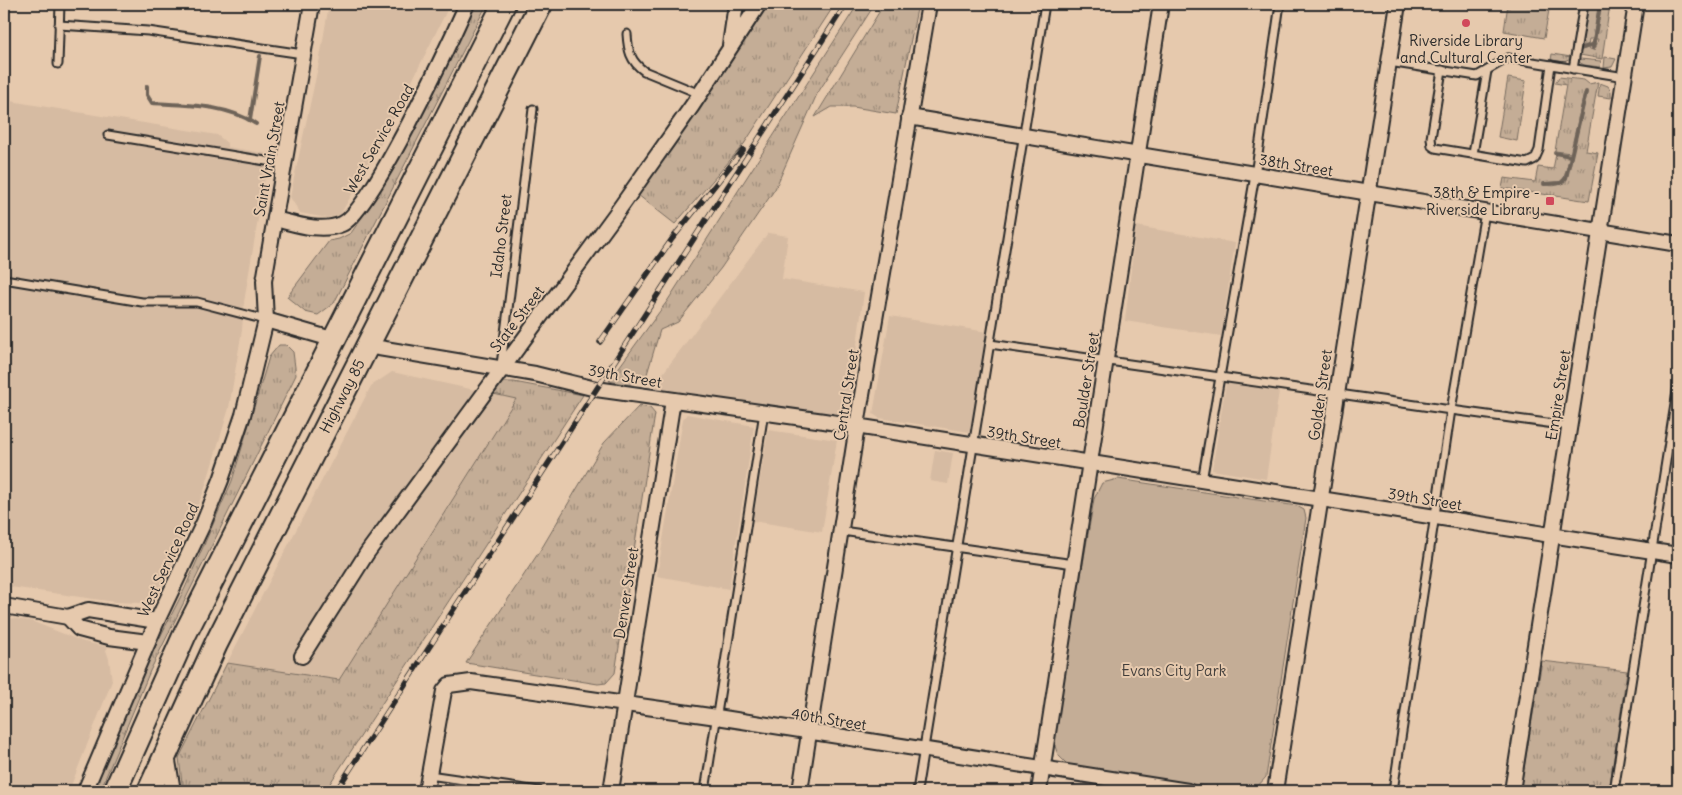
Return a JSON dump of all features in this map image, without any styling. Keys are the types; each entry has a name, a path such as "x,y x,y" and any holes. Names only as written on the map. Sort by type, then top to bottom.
{"highway":[{"path":"115,791 184,634 504,4"},
{"name":"Highway 85","path":"149,791 216,644 541,4"}],"street":[{"name":"Saint Vrain Street","path":"263,336 266,320 264,281 312,4"},
{"name":"West Service Road","path":"275,219 319,229 343,224 358,208 393,152 426,93 467,4"},
{"path":"730,50 736,4"},
{"name":"State Street","path":"302,656 367,553 615,215 700,94 759,4"},
{"name":"Central Street","path":"800,791 857,428 929,4"},
{"name":"Boulder Street","path":"1039,791 1161,4"},
{"name":"Golden Street","path":"1275,791 1398,4"},
{"name":"Empire Street","path":"1512,791 1636,4"},
{"name":"38th Street","path":"909,118 1678,244"},
{"path":"266,320 335,340"},
{"name":"West Service Road","path":"85,791 157,621 201,531 221,480 243,416 263,336"},
{"name":"39th Street","path":"367,346 501,368 596,389 764,412 1678,555"},
{"name":"Denver Street","path":"611,791 672,400"},
{"path":"4,606 68,617 88,610 157,621"},
{"path":"68,617 79,629 109,637 148,642"},
{"name":"40th Street","path":"429,775 444,691 449,685 465,682 625,704 1043,768 1155,788 1188,791"},
{"path":"166,752 173,791"},
{"path":"426,791 429,775"}],"lane":[{"path":"58,64 60,4"},
{"path":"917,791 1045,4"},
{"path":"1202,481 1255,175 1280,4"},
{"path":"1573,69 1584,4"},
{"path":"59,25 148,31 303,54"},
{"path":"627,34 631,58 636,66 700,94"},
{"path":"1389,62 1477,76 1508,58 1624,78"},
{"path":"1442,70 1432,146 1527,163 1535,159 1539,150 1552,66"},
{"path":"1473,154 1487,71"},
{"name":"Idaho Street","path":"501,368 533,109"},
{"path":"108,135 284,164"},
{"path":"1393,791 1416,633 1485,212"},
{"path":"4,279 142,302 197,302 266,320"},
{"path":"990,344 1569,426"},
{"path":"1614,791 1678,385"},
{"path":"705,791 764,412"},
{"path":"842,531 934,545 956,545 1074,564"},
{"path":"429,775 517,790 539,791"}],"shaded area":[{"path":"329,4 450,4 382,142 340,215 327,218 300,213 290,197 320,58"},
{"path":"4,100 217,135 227,143 227,147 269,154 244,302 242,330 229,408 204,491 165,579 157,593 141,603 115,602 4,586"},
{"path":"1136,226 1235,243 1221,336 1125,321"},
{"path":"768,233 788,236 782,279 864,292 849,405 846,412 840,414 652,388"},
{"path":"890,316 987,332 970,432 879,418 873,414"},
{"path":"392,372 516,399 339,680 227,663 371,386"},
{"path":"1226,383 1279,391 1266,479 1212,470"},
{"path":"687,414 754,426 729,589 657,576 683,419"},
{"path":"768,430 837,440 822,532 753,521"},
{"path":"935,450 953,453 948,484 930,481"},
{"path":"4,617 31,621 84,642 108,647 106,650 112,681 69,791 4,791"}],"green space":[{"path":"475,4 487,4 334,303 318,315 305,312 287,297 329,241 339,239 351,233 365,213 421,115"},
{"path":"767,4 835,4 744,144 675,224 638,195"},
{"path":"858,4 875,4 817,94 775,189 721,268 678,322 660,330 647,374 629,385 609,381 668,300"},
{"path":"884,4 918,4 896,114 853,107 832,107 815,117"},
{"path":"1508,4 1549,10 1544,38 1504,31"},
{"path":"1588,4 1599,4 1593,39 1589,39 1588,46 1581,48"},
{"path":"1602,4 1610,4 1602,59 1580,55 1581,50 1588,48 1595,51 1598,39 1595,39"},
{"path":"1552,54 1571,57 1571,59 1564,62 1551,60"},
{"path":"1605,57 1616,59 1612,67 1604,68"},
{"path":"1580,59 1601,61 1600,67 1584,65 1579,62"},
{"path":"1559,77 1584,80 1589,84 1598,82 1586,151 1598,153 1589,201 1502,188 1504,178 1535,182 1538,167 1553,169 1556,154 1570,157 1563,181 1543,184 1556,185 1562,183 1567,177 1587,93 1586,91 1584,93 1571,153 1555,151 1566,85 1555,83"},
{"path":"1508,78 1526,81 1517,141 1498,137"},
{"path":"1600,83 1608,86 1611,91 1611,98 1598,96"},
{"path":"279,345 286,345 293,352 296,375 150,671 100,791 92,791 154,649 185,588 232,481 269,357"},
{"path":"502,382 514,382 583,395 325,791 183,791 179,758 227,663 339,680 516,399 489,393"},
{"path":"639,406 650,408 655,414 615,673 606,683 598,684 466,663 543,546 604,443"},
{"name":"Evans City Park","path":"1118,479 1297,506 1304,510 1306,518 1266,777 1257,787 1237,791 1067,764 1058,755 1053,740 1094,499 1102,483"},
{"path":"1542,661 1627,671 1609,791 1520,791"}],"waterway":[{"path":"1593,48 1600,4"},
{"path":"1580,49 1594,44"},
{"path":"250,120 260,56"},
{"path":"147,86 147,95 152,103 192,105 219,109 244,117 256,124"},
{"path":"1544,184 1561,183 1566,178 1586,92"},
{"path":"1555,153 1571,156"}],"railway":[{"path":"336,791 846,4"},
{"path":"600,342 672,239 743,150"}],"place":[{"name":"Riverside Library and Cultural Center","path":"1466,23"},
{"name":"38th & Empire - Riverside Library","path":"1550,201"}]}
